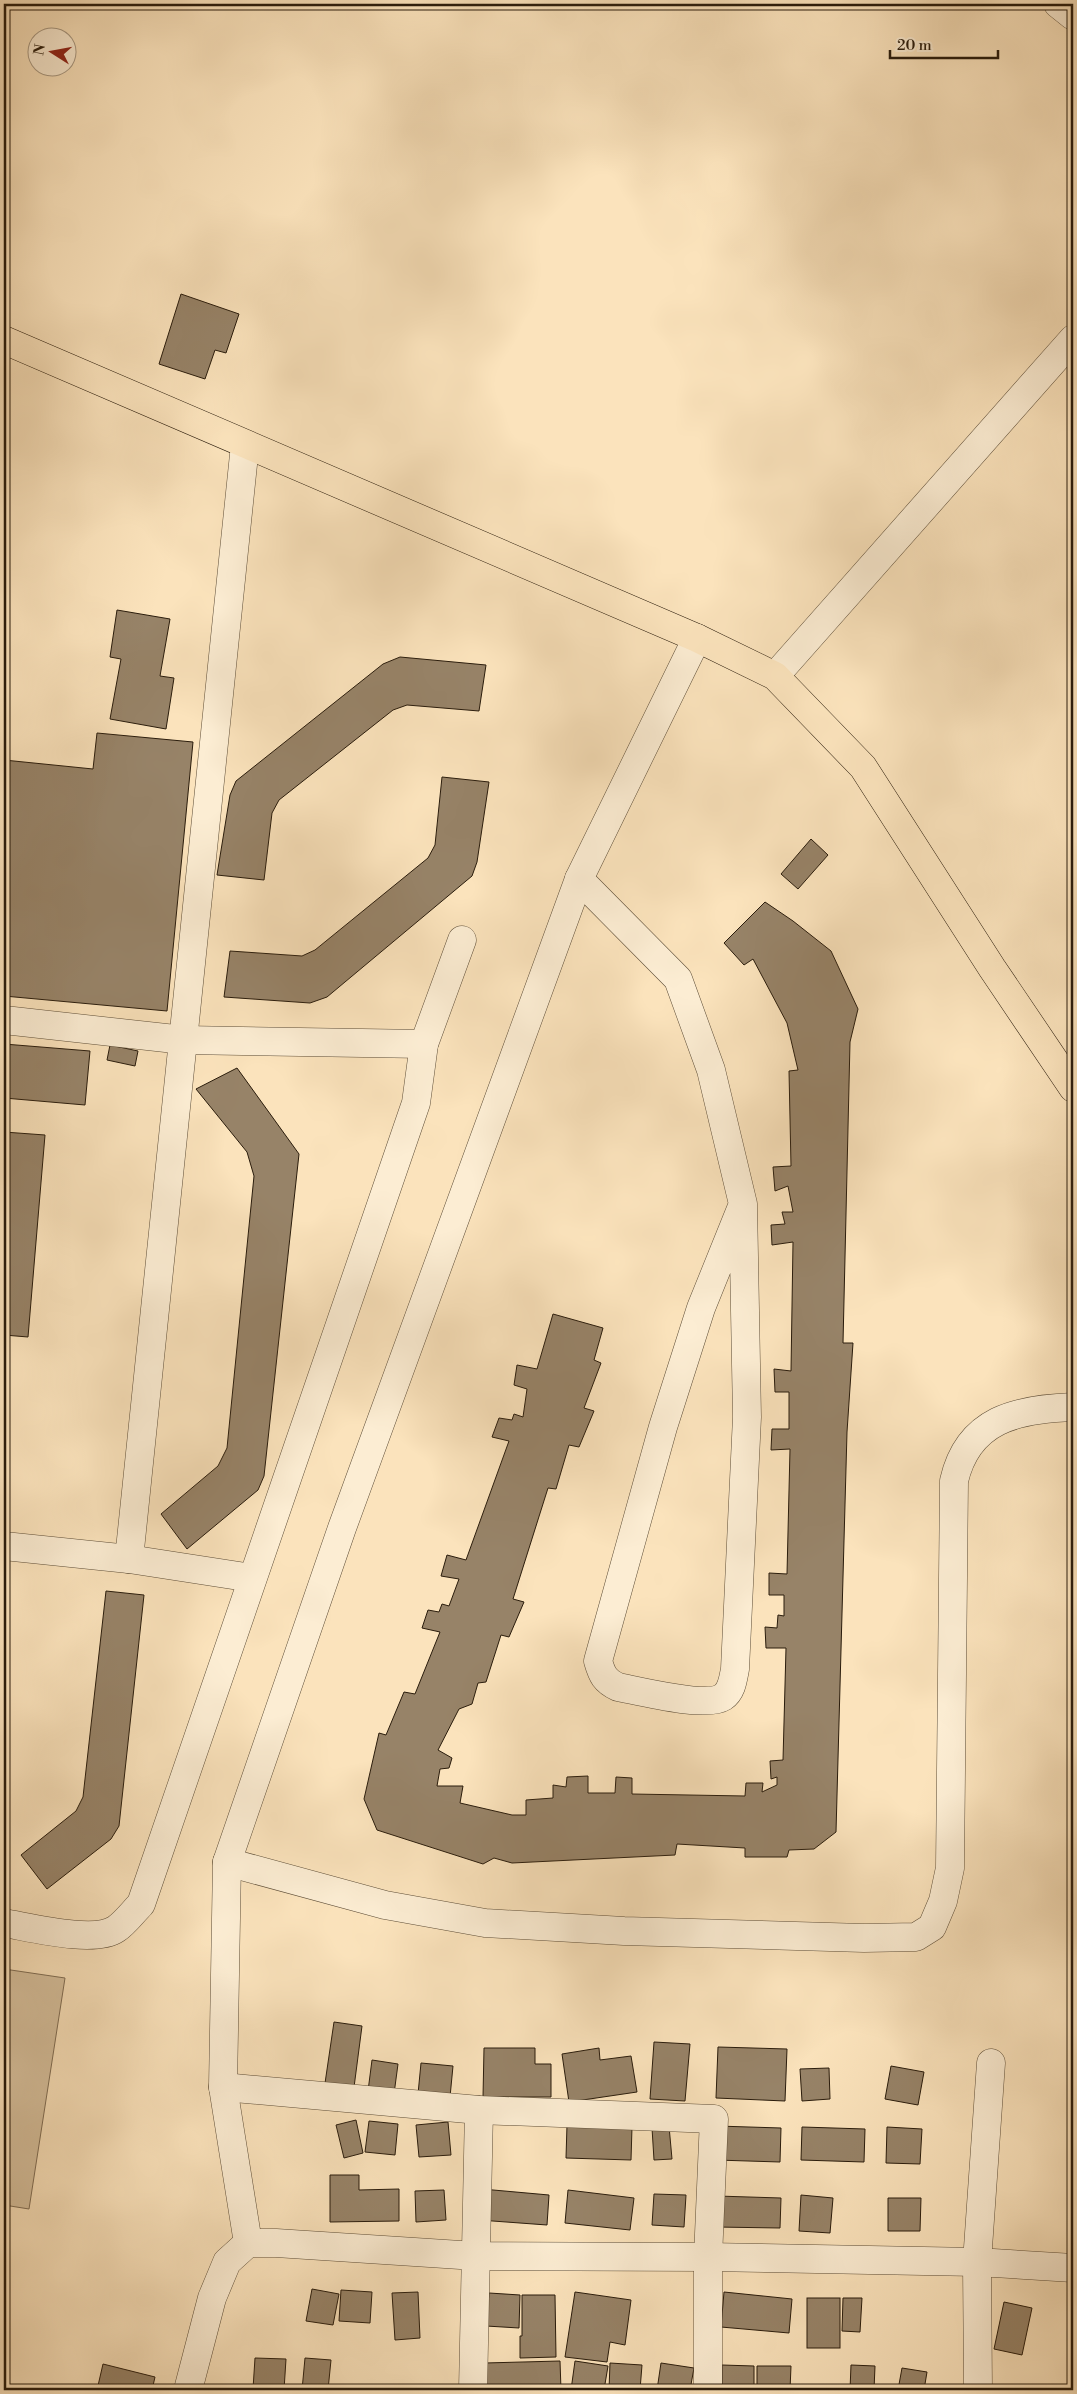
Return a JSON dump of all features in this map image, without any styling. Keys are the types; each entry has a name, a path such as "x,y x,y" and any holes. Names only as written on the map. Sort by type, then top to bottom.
{"main road":[{"path":"4,340 697,638 775,676 863,767 992,968 1073,1088"}],"street":[{"path":"1058,4 1073,16"},
{"path":"775,676 1073,339"},
{"path":"129,1559 245,445"},
{"path":"248,2243 223,2088 227,1862 342,1528 579,879 697,638"},
{"path":"579,879 678,979 710,1070 743,1204 747,1417 735,1669 731,1689 723,1697 702,1702 618,1688 607,1682 601,1673 598,1661 663,1427 701,1308 743,1204"},
{"path":"4,1923 76,1935 97,1934 115,1930 141,1904 416,1103 424,1044 462,940"},
{"path":"4,1020 184,1040 424,1044"},
{"path":"227,1862 385,1906 485,1924 624,1932 864,1938 916,1937 932,1927 943,1901 950,1868 954,1481 958,1463 972,1440 1003,1419 1038,1408 1073,1407"},
{"path":"4,1546 129,1559 252,1578"},
{"path":"978,2390 977,2262 991,2063"},
{"path":"223,2088 479,2110 714,2119 708,2257 708,2390"},
{"path":"473,2390 479,2110"},
{"path":"188,2390 212,2298 227,2262 248,2243 276,2243 476,2256 708,2257 977,2262 1073,2268"}],"shaded area":[{"path":"4,1969 65,1978 29,2209 4,2205"}],"building":[{"path":"181,294 239,314 226,353 215,350 205,379 159,364"},
{"path":"117,610 170,619 160,676 174,678 166,729 110,719 121,659 110,657"},
{"path":"400,657 486,665 479,711 407,705 393,710 279,800 272,813 264,880 217,875 230,795 236,781 383,664"},
{"path":"97,733 193,742 167,1011 4,996 4,760 93,769"},
{"path":"442,777 489,782 477,862 472,876 327,997 310,1003 224,997 230,951 302,956 315,950 428,858 435,845"},
{"path":"811,839 828,855 798,889 781,874"},
{"path":"765,902 831,951 858,1009 850,1042 843,1343 853,1343 847,1432 836,1832 814,1849 789,1850 787,1857 745,1857 745,1848 677,1844 675,1855 512,1863 494,1858 483,1864 377,1830 364,1799 379,1733 386,1735 404,1692 415,1694 440,1632 422,1628 428,1610 439,1612 442,1604 449,1606 459,1579 441,1576 447,1555 466,1560 509,1441 492,1437 499,1418 512,1420 514,1414 523,1417 527,1389 514,1385 517,1365 537,1369 553,1314 603,1328 594,1360 601,1363 584,1408 594,1411 579,1447 569,1445 556,1489 548,1488 513,1599 524,1602 509,1637 501,1635 486,1682 478,1683 472,1704 459,1709 438,1750 452,1758 449,1768 440,1769 437,1786 463,1786 460,1803 512,1815 526,1815 526,1800 553,1798 553,1785 566,1787 567,1777 588,1776 588,1793 615,1793 616,1777 632,1778 632,1794 745,1796 746,1783 763,1783 762,1792 777,1785 777,1777 771,1779 770,1761 783,1760 786,1648 766,1648 765,1627 777,1628 778,1615 784,1616 784,1595 769,1595 769,1573 787,1574 790,1449 771,1450 772,1429 789,1429 789,1392 775,1392 774,1369 791,1371 793,1242 772,1245 771,1225 785,1224 782,1212 793,1212 788,1186 775,1191 773,1167 791,1166 789,1071 798,1070 787,1023 753,959 744,965 724,943"},
{"path":"4,1044 90,1051 85,1105 4,1098"},
{"path":"110,1045 138,1051 135,1066 107,1060"},
{"path":"237,1068 299,1154 264,1476 258,1490 187,1549 161,1514 218,1466 227,1448 254,1176 247,1152 196,1089"},
{"path":"4,1132 45,1135 28,1337 4,1335"},
{"path":"106,1591 144,1595 119,1826 111,1839 47,1889 21,1855 76,1811 83,1797"},
{"path":"334,2022 362,2026 353,2095 324,2090"},
{"path":"654,2042 690,2044 685,2101 650,2099"},
{"path":"718,2047 787,2049 785,2101 716,2098"},
{"path":"484,2048 535,2048 535,2064 551,2064 551,2097 483,2097"},
{"path":"599,2048 600,2060 631,2056 637,2092 569,2102 562,2054"},
{"path":"372,2060 398,2064 394,2094 368,2091"},
{"path":"421,2063 453,2066 450,2097 418,2094"},
{"path":"891,2066 924,2072 918,2105 885,2099"},
{"path":"829,2068 830,2099 802,2101 800,2069"},
{"path":"356,2120 363,2153 344,2158 336,2125"},
{"path":"369,2121 398,2124 395,2155 365,2152"},
{"path":"448,2122 451,2155 419,2157 416,2125"},
{"path":"567,2125 632,2127 631,2160 566,2158"},
{"path":"669,2126 672,2159 654,2160 652,2128"},
{"path":"717,2126 781,2128 780,2162 716,2160"},
{"path":"802,2127 865,2129 864,2162 801,2160"},
{"path":"887,2127 922,2129 920,2164 886,2163"},
{"path":"330,2175 359,2175 359,2190 399,2189 399,2221 330,2222"},
{"path":"482,2189 549,2195 547,2225 479,2220"},
{"path":"444,2190 446,2220 416,2222 415,2191"},
{"path":"568,2190 634,2198 630,2230 565,2223"},
{"path":"654,2194 686,2195 684,2227 652,2225"},
{"path":"801,2195 833,2198 830,2233 799,2231"},
{"path":"717,2196 781,2198 780,2228 716,2227"},
{"path":"888,2198 921,2198 920,2231 888,2231"},
{"path":"312,2289 339,2294 333,2325 306,2321"},
{"path":"341,2290 372,2292 370,2323 339,2321"},
{"path":"418,2292 420,2338 395,2340 392,2293"},
{"path":"575,2292 631,2300 625,2345 610,2342 607,2362 565,2357"},
{"path":"724,2292 792,2299 789,2333 721,2327"},
{"path":"489,2293 520,2295 519,2328 486,2326"},
{"path":"522,2295 555,2295 556,2357 520,2358"},
{"path":"807,2298 840,2298 840,2348 807,2348"},
{"path":"843,2298 862,2298 860,2332 842,2331"},
{"path":"1004,2302 1032,2308 1022,2355 994,2349"},
{"path":"255,2358 286,2359 284,2390 253,2389"},
{"path":"305,2358 331,2360 328,2390 302,2390"},
{"path":"560,2361 561,2390 486,2390 485,2363"},
{"path":"575,2361 608,2366 604,2390 571,2390"},
{"path":"610,2363 642,2365 640,2390 609,2390"},
{"path":"661,2363 694,2368 690,2390 657,2390"},
{"path":"103,2364 155,2377 152,2390 97,2390"},
{"path":"722,2365 754,2366 754,2390 722,2390"},
{"path":"851,2365 875,2366 874,2390 850,2390"},
{"path":"757,2366 791,2366 790,2390 757,2390"},
{"path":"902,2368 927,2372 924,2390 898,2390"}]}
